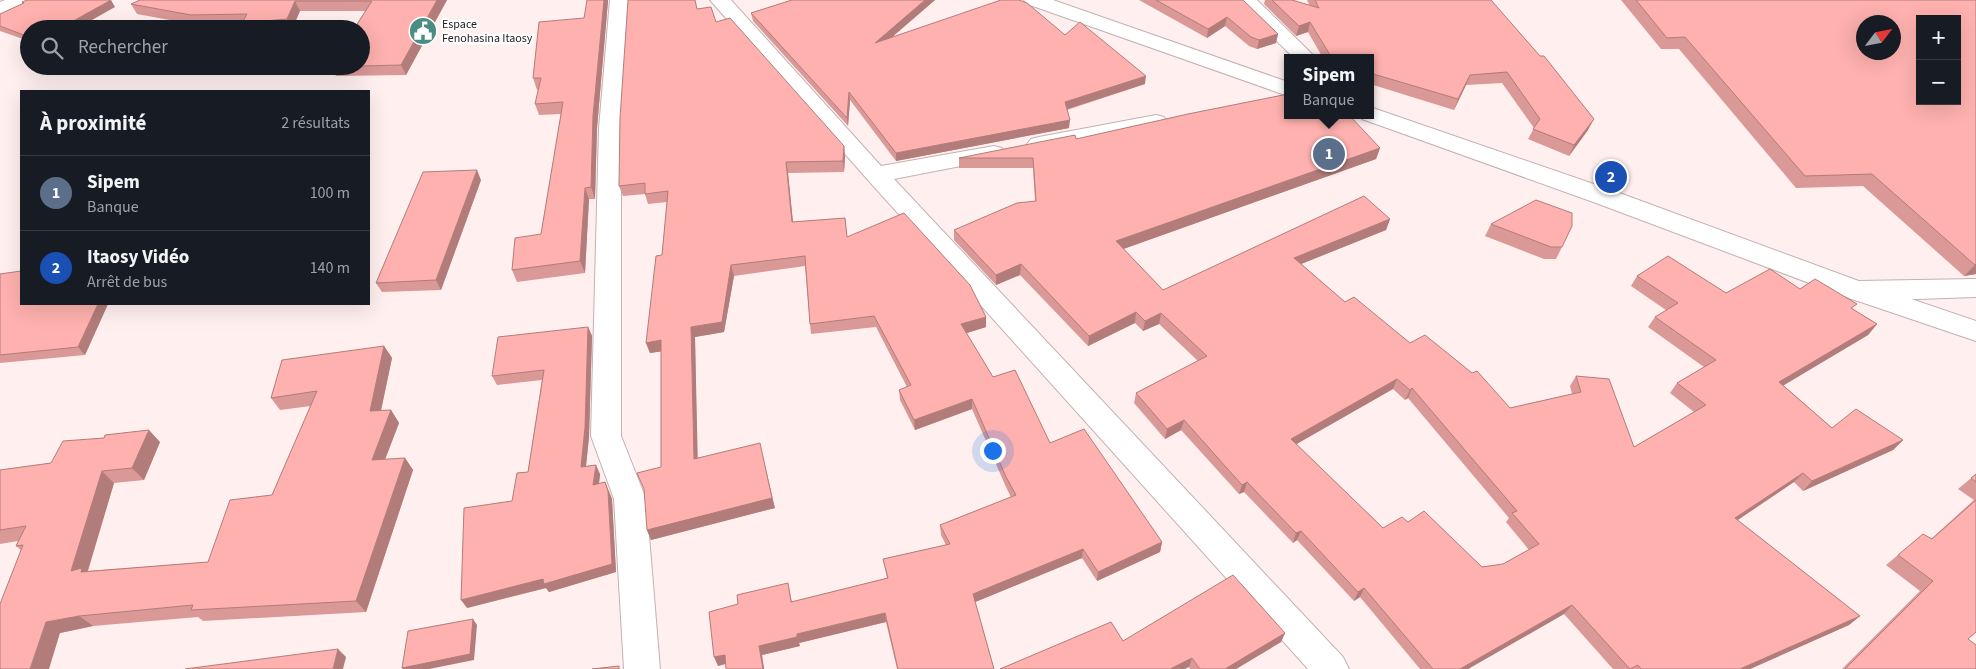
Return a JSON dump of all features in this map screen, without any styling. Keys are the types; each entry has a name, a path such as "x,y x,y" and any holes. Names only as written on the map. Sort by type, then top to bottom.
{"street":[{"path":"0,9 22,0"},
{"path":"620,0 610,128 606,436 630,499 642,669"},
{"path":"720,0 876,175 1332,669"},
{"path":"1034,0 1284,88"},
{"path":"1245,0 1302,54"},
{"path":"1259,101 1284,96"},
{"path":"1375,113 1858,291 1976,331"},
{"path":"876,175 1174,118"},
{"path":"1858,291 1976,288"}],"building":[{"path":"27,0 111,0 75,20 20,20 20,34 0,26 0,14 24,3 22,2"},
{"path":"140,0 437,0 401,65 370,66 370,20 360,20 372,1 295,1 287,19 276,20 244,20 247,14 191,15 131,4"},
{"path":"587,0 604,0 593,116 591,187 585,188 580,261 512,270 515,238 541,234 563,102 535,104 541,78 533,78 539,22 584,18"},
{"path":"628,0 695,0 697,9 711,7 716,22 730,18 844,146 843,161 786,162 792,222 845,218 847,237 904,213 970,285 986,317 961,324 993,377 1015,370 1050,443 1084,429 1162,542 1098,572 1083,549 973,594 994,669 898,669 885,613 797,634 797,637 759,646 763,669 726,669 725,655 714,657 709,612 738,604 737,595 788,583 791,602 888,578 883,559 950,544 940,525 1016,495 1006,477 972,399 914,420 899,390 911,385 874,316 810,324 805,256 731,265 722,322 691,327 694,459 760,443 772,498 647,530 644,489 637,473 661,467 661,340 646,343 656,256 662,255 668,191 645,194 645,183 619,186 620,118"},
{"path":"792,0 925,0 875,43 1001,0 1019,0 1027,3 1065,35 1080,22 1146,76 1065,102 1070,120 896,153 849,92 847,118 751,13"},
{"path":"1156,0 1243,0 1278,34 1259,40 1251,37 1227,17 1208,29"},
{"path":"1272,0 1292,0 1319,8 1315,0 1491,0 1540,56 1544,56 1594,119 1574,145 1533,129 1540,119 1507,72 1470,75 1458,99 1374,74 1374,54 1330,54 1310,22 1299,26"},
{"path":"1636,0 1976,0 1976,264 1872,174 1805,176 1685,37 1667,38"},
{"path":"1284,95 1284,119 1353,119 1380,148 1116,241 1163,290 1364,196 1390,219 1294,258 1345,302 1354,297 1410,343 1425,335 1472,373 1477,371 1510,408 1581,392 1576,376 1609,379 1634,447 1706,405 1677,383 1716,360 1655,317 1678,303 1637,276 1668,256 1726,293 1770,269 1800,289 1815,279 1857,304 1851,308 1877,324 1779,382 1832,428 1856,409 1903,440 1812,481 1803,473 1735,518 1860,616 1740,669 1641,669 1638,665 1630,669 1572,605 1460,669 1433,669 1364,588 1358,592 1301,531 1296,533 1247,482 1242,485 1184,420 1167,429 1136,393 1207,356 1161,313 1145,321 1136,312 1089,336 1021,264 996,275 954,230 1017,203 1036,201 1033,158 959,158 1075,135 1076,139","holes":["1397,379 1410,390 1412,388 1517,511 1512,513 1539,544 1503,564 1482,567 1424,511 1408,522 1402,517 1383,528 1291,439"]},
{"path":"477,170 436,280 376,283 423,172"},
{"path":"1536,200 1572,213 1572,226 1562,247 1551,247 1491,224"},
{"path":"20,271 20,305 98,305 78,347 0,355 0,274"},
{"path":"588,327 585,428 581,467 596,465 593,485 605,482 608,491 612,564 544,584 543,579 461,600 464,508 512,501 517,473 528,472 544,370 492,376 498,337"},
{"path":"384,346 370,411 391,410 372,460 405,458 356,601 191,610 193,605 79,616 46,622 30,669 0,669 0,604 23,545 16,546 26,526 0,530 0,470 51,463 63,441 104,438 105,435 149,430 132,468 102,471 71,571 82,568 81,572 208,562 230,500 272,495 317,391 271,398 282,360"},
{"path":"1976,474 1976,482 1971,478"},
{"path":"1976,500 1976,632 1968,639 1976,645 1976,669 1845,669 1933,581 1898,555 1923,534 1932,539"},
{"path":"1233,575 1285,633 1225,669 1200,669 1192,658 1170,669 1000,669 1111,622 1123,641"},
{"path":"473,619 470,654 402,668 408,631"},
{"path":"338,649 333,669 185,669"},
{"path":"619,666 619,669 592,669"}],"place":[{"name":"Espace Fenohasina Itaosy","path":"423,31"},
{"name":"Sipem","path":"1329,154"},
{"name":"Itaosy Vidéo","path":"1611,177"}]}
